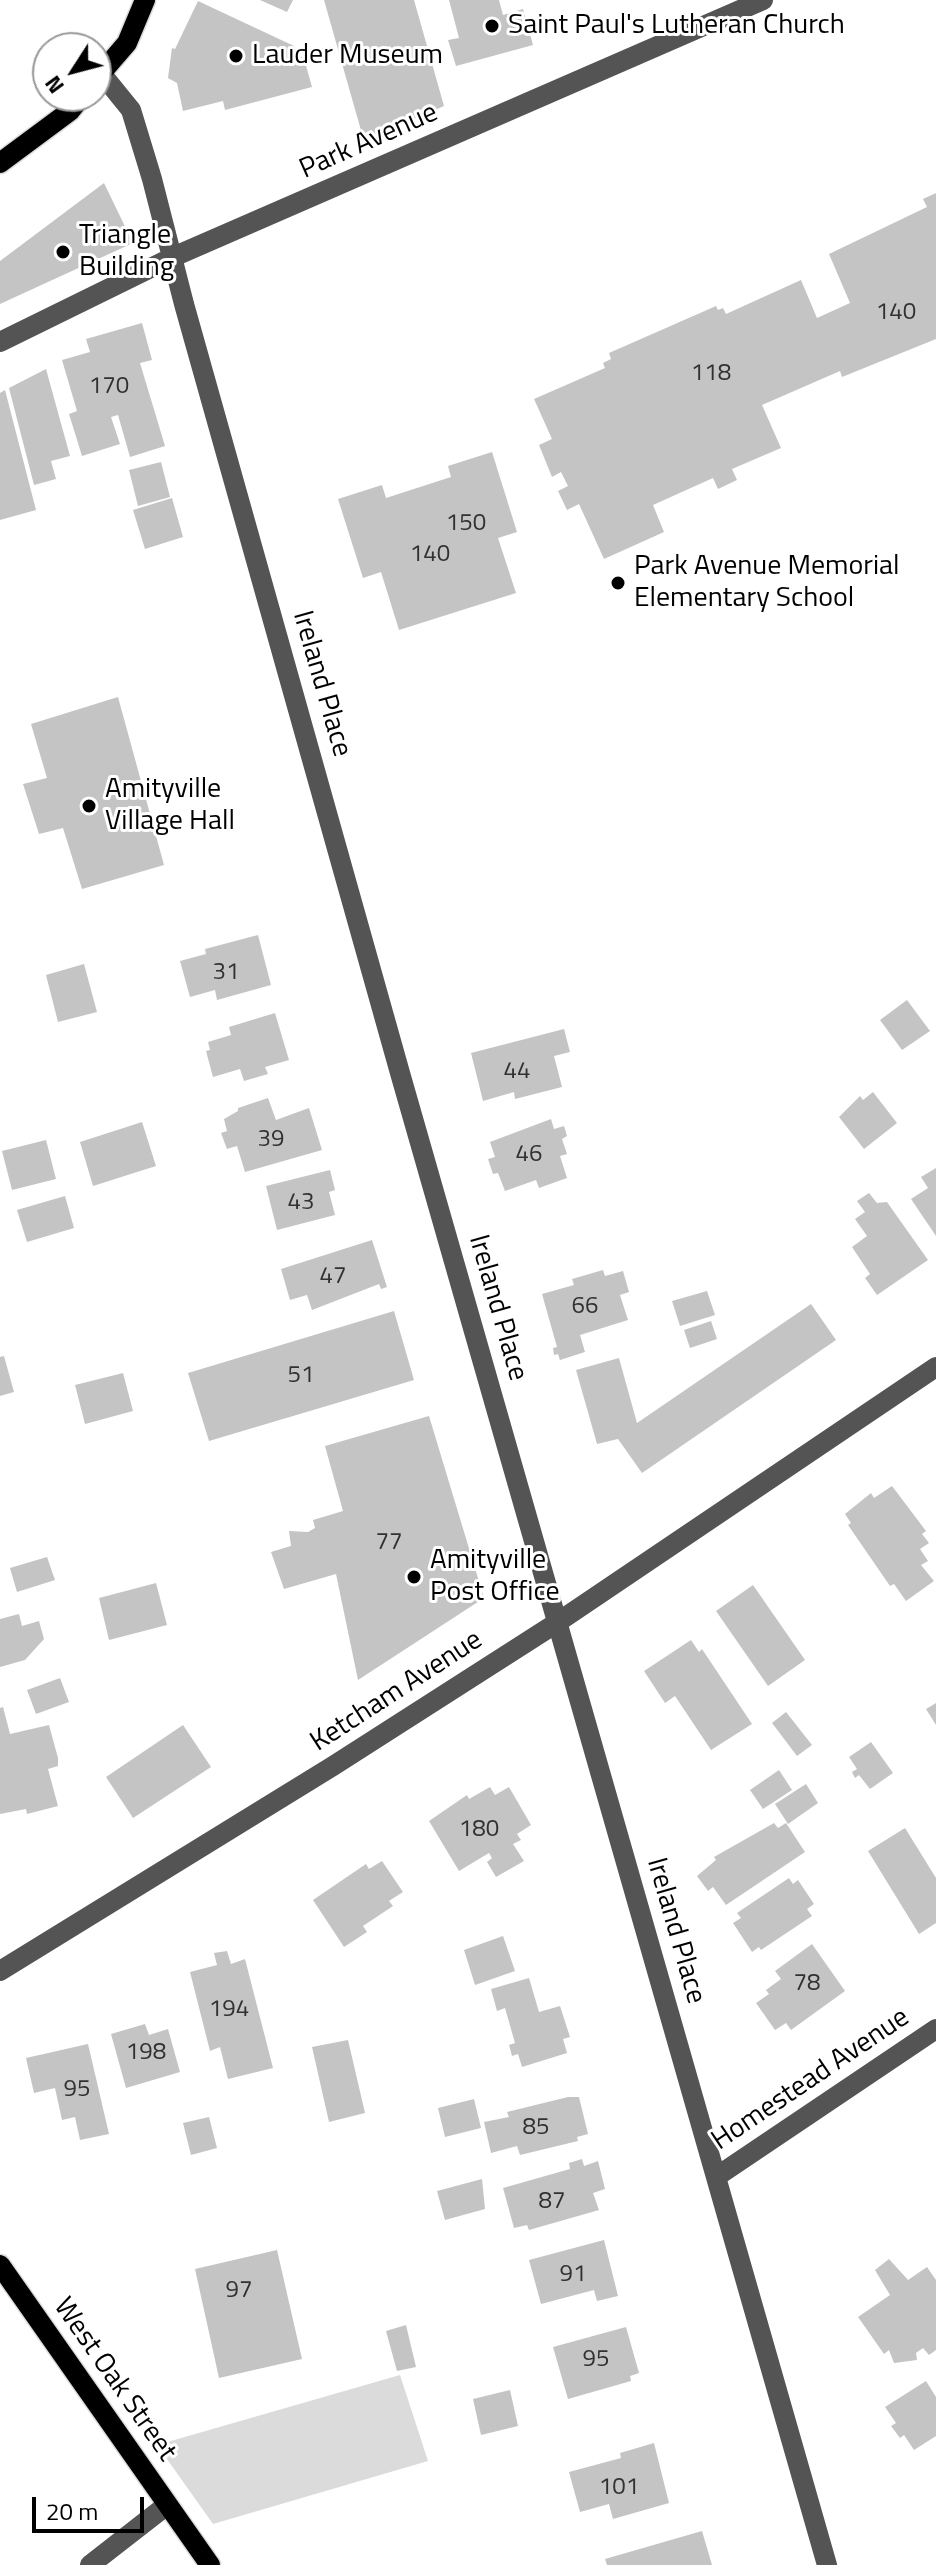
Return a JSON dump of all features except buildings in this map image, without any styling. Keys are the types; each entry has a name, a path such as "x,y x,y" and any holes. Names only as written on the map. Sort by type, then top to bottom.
{"main road":[{"path":"112,60 127,43 145,0"},
{"path":"0,163 69,112"},
{"name":"West Oak Street","path":"0,2265 210,2565"}],"street":[{"name":"Park Avenue","path":"0,342 173,257 763,0"},
{"name":"Ireland Place","path":"112,90 131,110 827,2565"},
{"name":"Ketcham Avenue","path":"0,1971 333,1766 558,1622 936,1367"},
{"name":"Homestead Avenue","path":"716,2177 936,2029"},
{"path":"90,2565 167,2505"}],"shaded area":[{"path":"400,2375 428,2461 213,2524 157,2445"}],"place":[{"name":"Saint Paul's Lutheran Church","path":"492,26"},
{"name":"Lauder Museum","path":"236,56"},
{"name":"Triangle Building","path":"63,252"},
{"name":"Park Avenue Memorial Elementary School","path":"618,583"},
{"name":"Amityville Village Hall","path":"89,806"},
{"name":"Amityville Post Office","path":"414,1577"}]}
